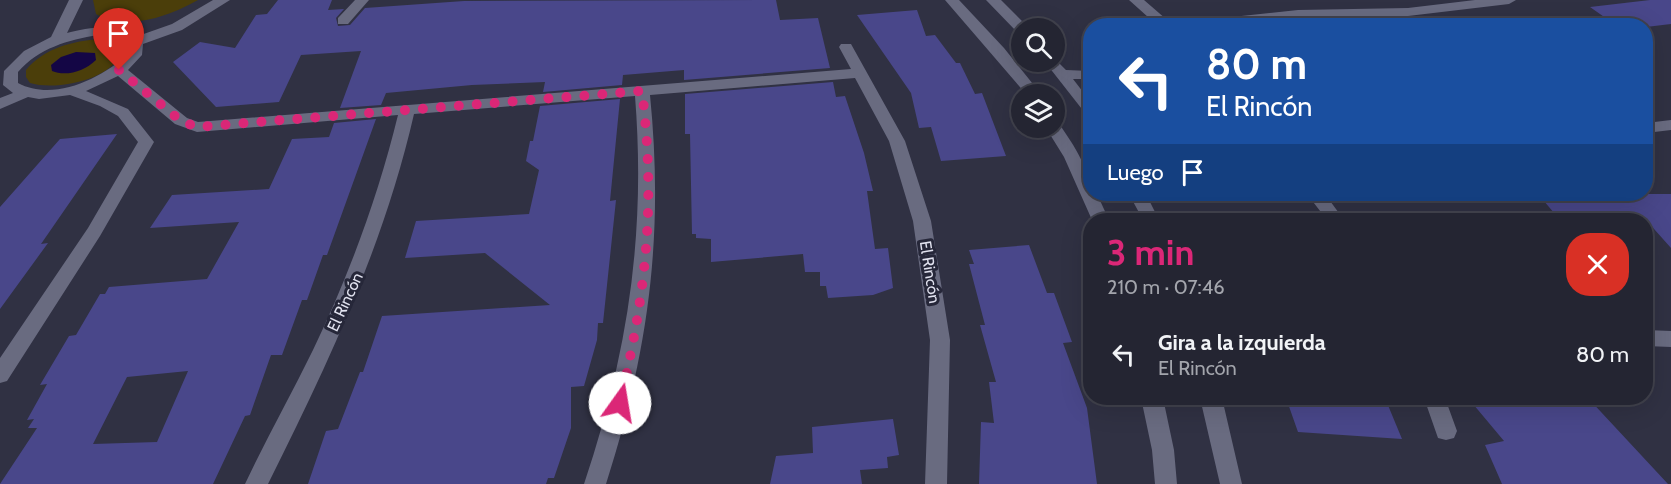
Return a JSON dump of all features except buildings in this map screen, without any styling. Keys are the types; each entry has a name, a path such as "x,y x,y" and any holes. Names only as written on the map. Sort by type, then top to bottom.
{"street":[{"path":"57,40 76,0"},
{"path":"136,42 177,27 223,0"},
{"path":"343,21 362,0"},
{"path":"952,0 1026,84"},
{"path":"993,0 1011,18"},
{"path":"1136,0 1157,18"},
{"path":"1260,18 1298,14 1408,12 1509,0"},
{"path":"0,104 26,93 70,90 97,82 119,70 135,55 136,42 129,35 116,31 88,32 57,40 28,54 5,73 10,85 26,93"},
{"name":"El Rincón","path":"846,47 897,141 911,183 933,281 940,340 936,484"},
{"path":"119,70 181,121 197,127 861,73"},
{"path":"1064,74 1083,75"},
{"path":"1064,74 1083,100"},
{"path":"0,375 94,232 146,142 131,118 111,104 70,90"},
{"path":"595,484 611,438 636,334 643,288 650,202 642,91"},
{"name":"El Rincón","path":"256,484 297,406 362,264 391,176 407,110"},
{"path":"1653,127 1671,125"},
{"path":"1060,138 1083,181"},
{"path":"1321,201 1331,213"},
{"path":"1653,338 1671,339"},
{"path":"1153,405 1163,450 1166,484"},
{"path":"1213,405 1231,484"},
{"path":"1437,405 1446,431"}],"shaded area":[{"path":"93,0 198,0 148,20 121,22 96,14"},
{"path":"100,39 111,41 122,50 117,60 108,69 96,76 83,81 54,85 30,83 26,77 26,70 33,62 50,51 69,44"},
{"path":"76,52 95,53 96,60 75,72 52,71 51,65 61,57"}],"route":[{"path":"119,70 181,121 197,127 642,91 648,148 649,223 636,334 620,403"}]}
